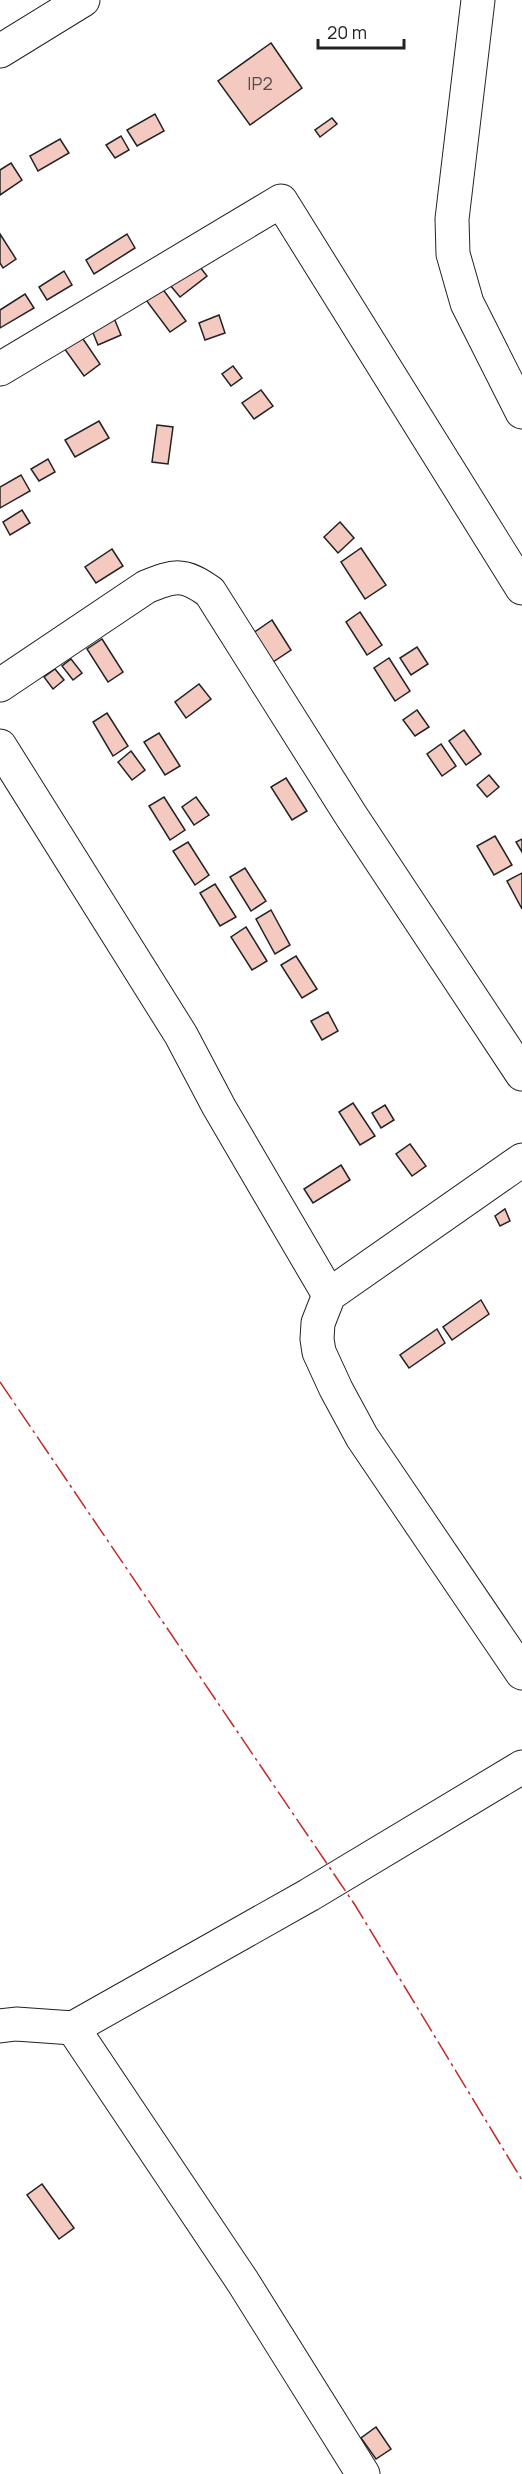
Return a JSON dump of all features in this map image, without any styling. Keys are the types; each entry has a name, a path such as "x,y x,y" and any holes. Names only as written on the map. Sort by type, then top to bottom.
{"street":[{"path":"0,51 83,0"},
{"path":"478,0 452,219 453,254 467,303 522,412"},
{"path":"0,369 281,201 522,588"},
{"path":"0,685 146,587 166,578 193,579 210,592 350,814 522,1074"},
{"path":"0,746 181,1035 219,1107 329,1295"},
{"path":"522,1160 329,1295 318,1323 317,1339 319,1352 362,1437 522,1673"},
{"path":"0,2026 16,2024 73,2028 309,1895 522,1767"},
{"path":"73,2028 243,2282 363,2474"}],"building":[{"path":"271,43 302,88 250,125 218,81"},
{"path":"155,114 164,131 137,146 127,130"},
{"path":"332,118 337,124 320,137 315,130"},
{"path":"121,136 129,150 115,158 106,145"},
{"path":"60,139 69,153 38,171 30,156"},
{"path":"11,163 22,180 0,195 0,170"},
{"path":"0,234 16,259 3,268 0,263"},
{"path":"127,234 135,248 94,274 86,260"},
{"path":"197,263 207,276 180,297 170,285"},
{"path":"64,271 72,285 47,300 39,287"},
{"path":"162,288 186,321 170,332 146,300"},
{"path":"25,294 34,308 0,328 0,310"},
{"path":"219,315 225,333 205,340 199,323"},
{"path":"114,318 121,335 98,345 91,328"},
{"path":"81,336 100,364 84,376 64,348"},
{"path":"233,366 242,378 231,386 222,374"},
{"path":"261,390 273,406 254,419 242,403"},
{"path":"99,421 109,438 75,457 65,440"},
{"path":"157,425 173,427 168,464 152,462"},
{"path":"48,459 55,472 39,481 31,469"},
{"path":"21,475 30,491 0,508 0,487"},
{"path":"22,510 30,523 10,535 3,522"},
{"path":"340,522 354,538 338,553 324,537"},
{"path":"361,548 386,585 365,599 341,562"},
{"path":"112,549 123,566 96,583 85,567"},
{"path":"360,612 382,645 367,655 346,622"},
{"path":"272,620 291,650 273,662 253,633"},
{"path":"102,639 123,672 108,682 87,649"},
{"path":"417,647 428,664 411,675 400,658"},
{"path":"389,658 410,691 395,701 374,668"},
{"path":"71,659 82,673 73,680 62,666"},
{"path":"55,669 64,680 53,689 44,677"},
{"path":"199,684 211,699 186,718 175,702"},
{"path":"417,710 429,727 415,736 403,720"},
{"path":"107,713 128,746 113,756 93,722"},
{"path":"464,730 481,754 466,765 449,741"},
{"path":"159,733 180,766 165,775 144,742"},
{"path":"441,744 456,766 442,776 427,754"},
{"path":"131,751 145,770 132,780 118,762"},
{"path":"489,775 499,787 487,797 477,785"},
{"path":"286,778 307,811 292,820 271,787"},
{"path":"164,797 185,830 170,840 149,806"},
{"path":"196,797 209,815 194,825 182,807"},
{"path":"495,836 512,865 494,875 477,846"},
{"path":"522,839 522,852 516,842"},
{"path":"188,842 209,875 195,885 173,851"},
{"path":"245,868 266,901 251,911 230,877"},
{"path":"522,873 522,909 507,881"},
{"path":"215,884 236,917 220,926 200,893"},
{"path":"271,910 290,945 275,954 256,919"},
{"path":"246,927 267,961 252,970 231,937"},
{"path":"296,956 317,989 302,998 281,965"},
{"path":"328,1012 338,1031 322,1040 311,1021"},
{"path":"353,1103 375,1136 360,1145 339,1112"},
{"path":"385,1105 394,1120 381,1128 372,1113"},
{"path":"410,1144 426,1166 412,1176 396,1154"},
{"path":"341,1165 350,1180 313,1203 304,1189"},
{"path":"505,1209 510,1221 500,1226 495,1216"},
{"path":"481,1300 489,1314 452,1340 443,1327"},
{"path":"437,1329 445,1343 409,1368 400,1355"},
{"path":"42,2184 74,2228 59,2239 27,2195"},
{"path":"376,2427 391,2449 376,2459 361,2438"}],"power":[{"path":"0,1382 355,1905 522,2180"}]}
